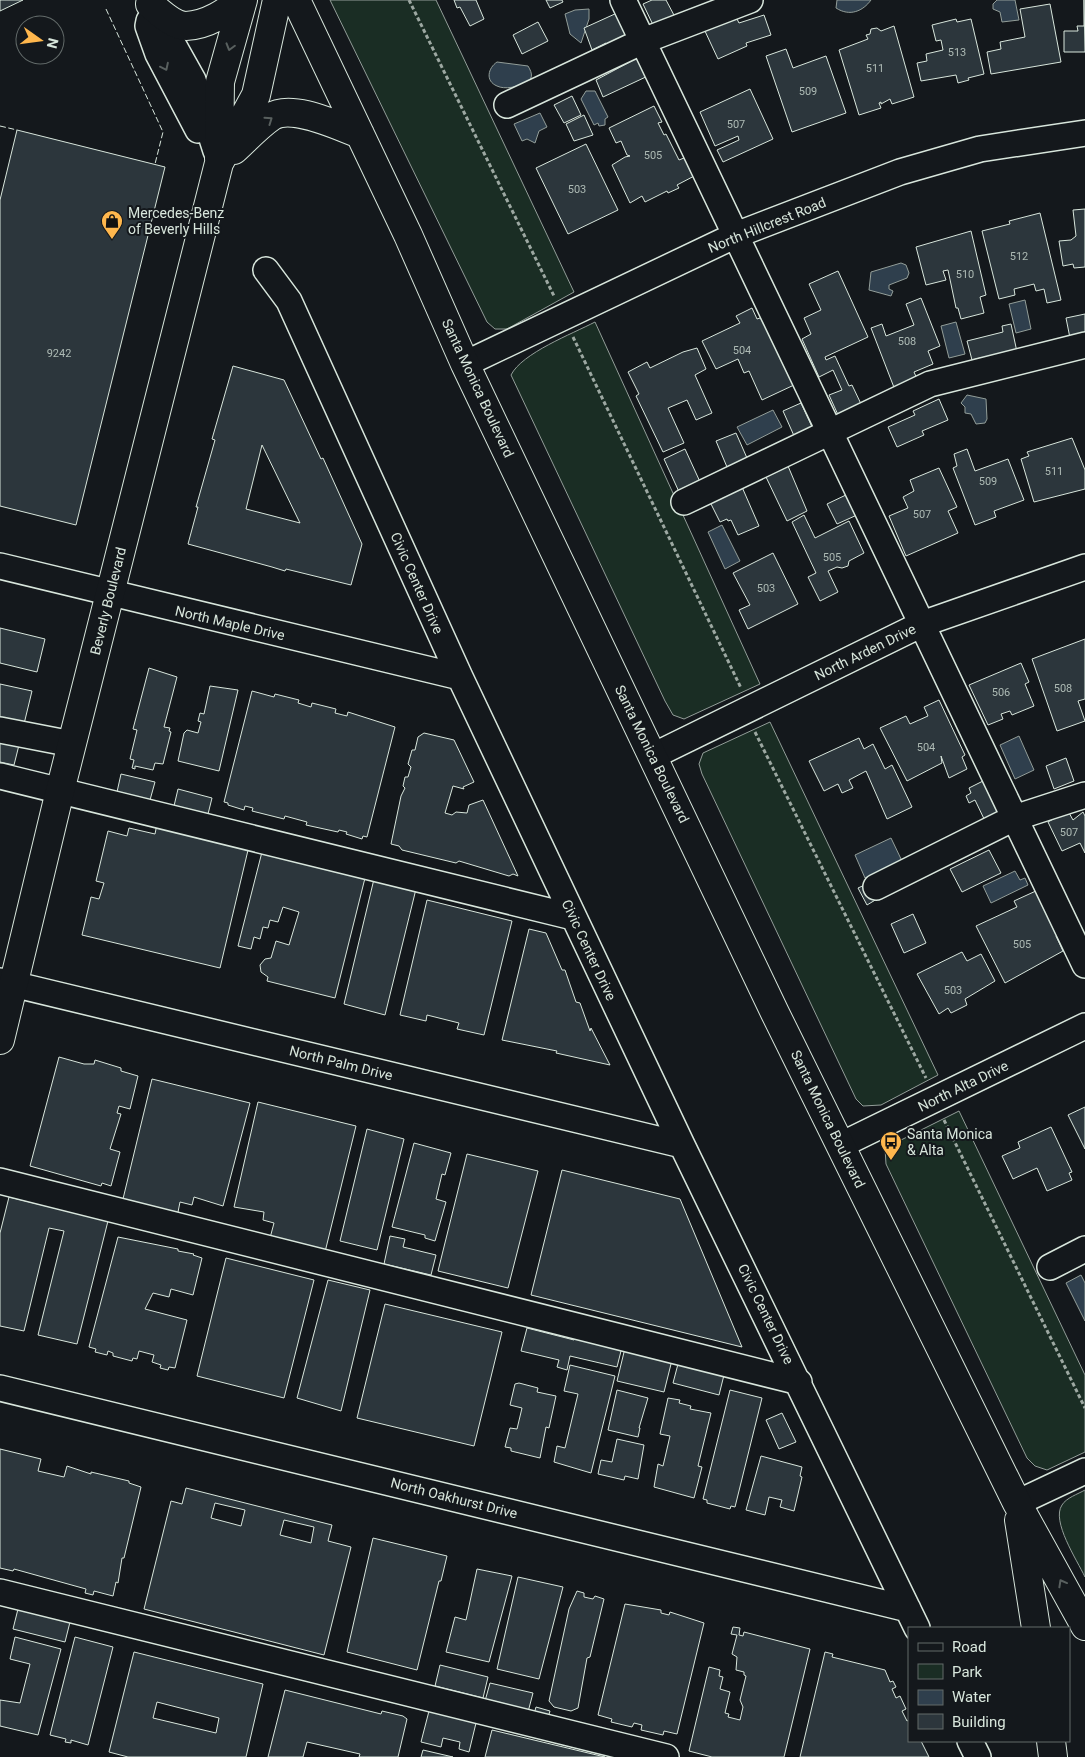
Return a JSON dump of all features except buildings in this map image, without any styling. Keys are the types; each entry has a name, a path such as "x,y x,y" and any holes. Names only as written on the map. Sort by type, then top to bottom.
{"main road":[{"path":"149,2 167,18 185,26 221,16 243,0"},
{"name":"Beverly Boulevard","path":"0,1040 7,983 60,791 219,163 220,82 243,0"},
{"name":"Beverly Boulevard","path":"219,163 256,95 277,0"},
{"name":"Santa Monica Boulevard","path":"296,0 360,134 465,364 841,1146 1017,1503 1085,1626"},
{"path":"219,163 273,115 292,113 308,115 360,134"},
{"name":"Santa Monica Boulevard","path":"1017,1503 1036,1627"},
{"path":"1051,1742 1053,1757"}],"street":[{"path":"623,0 1085,965"},
{"path":"507,104 643,41 750,0"},
{"path":"149,2 148,26 158,54 183,105 219,163"},
{"name":"North Hillcrest Road","path":"465,364 736,235 908,170 980,149 1085,133"},
{"name":"Civic Center Drive","path":"266,270 289,301 460,677 682,1145 913,1618"},
{"path":"684,502 930,384 1085,345"},
{"name":"North Maple Drive","path":"0,566 460,677"},
{"name":"North Arden Drive","path":"653,756 922,624 1085,567"},
{"path":"0,730 72,744"},
{"path":"0,776 574,917"},
{"path":"876,887 1014,818 1085,795"},
{"name":"North Palm Drive","path":"7,983 682,1145"},
{"name":"North Alta Drive","path":"841,1146 1085,1026"},
{"path":"0,1181 799,1382"},
{"path":"1050,1267 1085,1250"},
{"name":"North Oakhurst Drive","path":"0,1388 913,1618"},
{"path":"1017,1503 1085,1471"},
{"path":"0,1592 666,1757"},
{"path":"970,1742 978,1757"}],"path":[{"path":"409,0 557,301"},
{"path":"572,334 743,692"},
{"path":"754,729 927,1081"},
{"path":"944,1119 1085,1408"}],"green space":[{"path":"330,0 436,0 574,292 507,329 495,329 487,322"},
{"path":"595,322 760,684 684,719 673,715 665,701 511,375 517,367 536,352"},
{"path":"770,722 938,1075 881,1105 863,1106 856,1099 702,774 699,764 703,753"},
{"path":"959,1111 1085,1375 1085,1452 1047,1470 1035,1466 1027,1458 886,1164 885,1148"},
{"path":"1085,1490 1085,1577 1066,1541 1060,1521 1060,1512 1066,1500"}],"water":[{"path":"837,0 871,0 856,12 846,12 836,8"},
{"path":"997,0 1015,0 1019,20 1002,22 1000,12 993,9 993,4"},
{"path":"589,9 589,19 581,43 570,34 565,14 575,10"},
{"path":"497,62 528,66 531,72 530,81 525,85 507,88 493,84 489,74"},
{"path":"586,91 595,91 608,117 605,119 605,125 599,126 598,123 594,125 581,99"},
{"path":"540,113 547,127 539,131 535,143 527,139 522,141 514,124"},
{"path":"901,263 906,265 909,273 907,278 889,285 889,289 893,291 891,296 869,290 871,272"},
{"path":"1025,300 1031,329 1016,333 1009,304"},
{"path":"956,322 965,354 949,358 941,326"},
{"path":"967,395 986,399 987,419 985,423 976,424 971,414 965,413 965,407 961,403"},
{"path":"773,410 782,427 747,445 737,427"},
{"path":"722,525 740,561 725,569 708,532"},
{"path":"1019,736 1034,770 1015,779 1000,745"},
{"path":"891,838 902,861 865,878 855,855"},
{"path":"1015,871 1020,880 1025,878 1028,885 991,903 983,886"},
{"path":"1081,1275 1085,1283 1085,1321 1066,1283"}],"fence":[{"path":"106,9 163,132 155,164"},
{"path":"0,126 17,130"}],"place":[{"name":"Mercedes-Benz of Beverly Hills","path":"112,240"},
{"name":"Santa Monica & Alta","path":"891,1161"}]}
